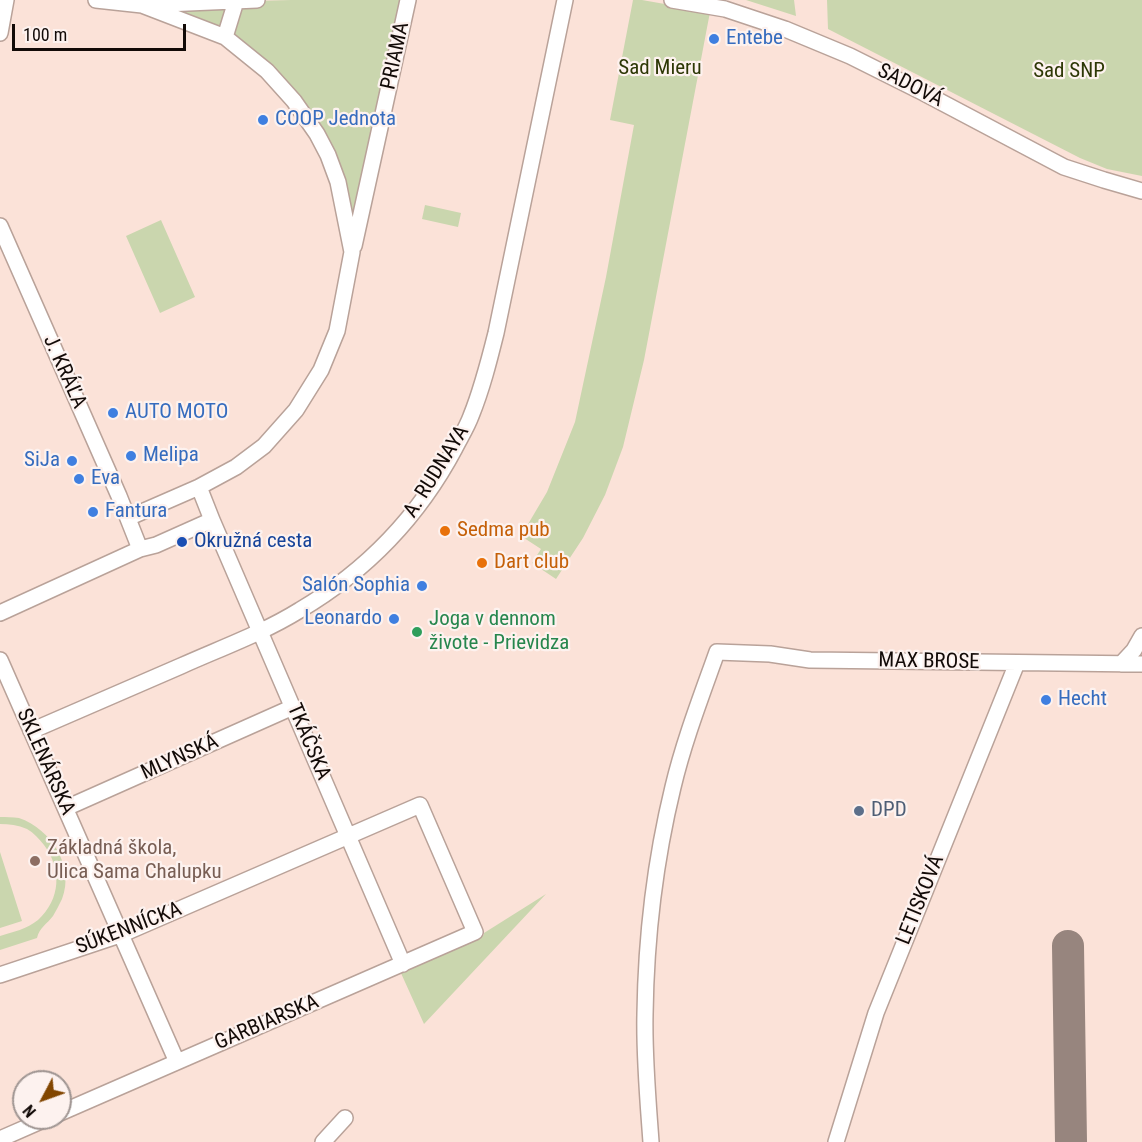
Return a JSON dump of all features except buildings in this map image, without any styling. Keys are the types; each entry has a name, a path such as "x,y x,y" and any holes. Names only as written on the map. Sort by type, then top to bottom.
{"street":[{"path":"0,33 6,0"},
{"path":"96,0 142,5 257,0"},
{"name":"PRIAMA","path":"352,252 408,0"},
{"name":"A. RUDNAYA","path":"31,731 260,631 299,611 341,584 388,542 429,492 471,418 488,363 565,0"},
{"name":"SADOVÁ","path":"672,0 725,9 785,29 850,56 1064,167 1142,190"},
{"path":"225,37 236,1"},
{"path":"128,518 199,487 236,467 264,446 297,410 321,370 337,331 352,252 338,182 328,155 294,100 267,71 225,37 142,5"},
{"name":"J. KRÁĽA","path":"0,226 140,549"},
{"name":"TKÁČSKA","path":"199,487 403,964"},
{"path":"0,613 140,549 212,520"},
{"path":"1120,664 1134,650 1142,636"},
{"name":"MAX BROSE","path":"651,1142 645,1016 648,942 654,884 673,788 690,727 717,652 770,654 810,660 1142,664"},
{"name":"SKLENÁRSKA","path":"0,660 177,1062"},
{"name":"LETISKOVÁ","path":"836,1142 876,1013 1017,663"},
{"name":"MLYNSKÁ","path":"66,808 293,707"},
{"name":"SÚKENNÍCKA","path":"0,975 120,935 420,805 475,932"},
{"name":"GARBIARSKA","path":"72,1108 475,932"},
{"path":"323,1142 345,1118"},
{"path":"0,1139 21,1130"}],"green space":[{"path":"408,0 352,242 314,132 226,36 140,4"},
{"name":"Sad Mieru","path":"633,0 710,12 644,360 623,447 605,495 583,538 556,579 532,563 541,549 521,536 547,492 575,422 606,277 634,125 610,120"},
{"path":"746,0 794,0 796,16"},
{"name":"Sad SNP","path":"827,0 1142,0 1142,176 1107,169 1080,158 828,29"},
{"path":"425,205 461,213 458,227 422,219"},
{"path":"161,220 195,297 160,313 126,236"},
{"path":"0,817 19,818 31,823 50,840 63,862 65,886 62,899 53,916 41,929 37,938 0,950 0,936 29,926 46,912 55,893 56,874 50,854 34,834 14,825 0,824"},
{"path":"0,852 22,921 0,928"},
{"path":"546,894 424,1024 400,971 484,935"}],"taxiway":[{"path":"1068,946 1071,1142"}],"place":[{"name":"Entebe","path":"714,39"},
{"name":"COOP Jednota","path":"263,120"},
{"name":"AUTO MOTO","path":"113,413"},
{"name":"Melipa","path":"131,456"},
{"name":"SiJa","path":"72,461"},
{"name":"Eva","path":"79,479"},
{"name":"Fantura","path":"93,512"},
{"name":"Sedma pub","path":"445,531"},
{"name":"Okružná cesta","path":"182,542"},
{"name":"Dart club","path":"482,563"},
{"name":"Salón Sophia","path":"422,586"},
{"name":"Leonardo","path":"394,619"},
{"name":"Joga v dennom živote - Prievidza","path":"417,632"},
{"name":"Hecht","path":"1046,700"},
{"name":"DPD","path":"859,811"},
{"name":"Základná škola, Ulica Sama Chalupku","path":"35,861"}]}
